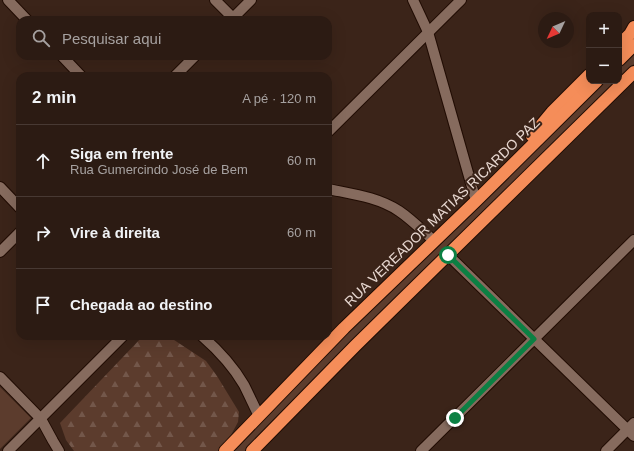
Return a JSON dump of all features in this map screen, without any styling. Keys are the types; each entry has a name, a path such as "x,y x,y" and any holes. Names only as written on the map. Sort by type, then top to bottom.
{"highway":[{"path":"622,42 630,34 634,27"},
{"path":"622,57 634,45"},
{"path":"252,451 355,346 634,72"},
{"path":"514,164 527,142 547,118 586,78"},
{"name":"RUA VEREADOR MATIAS RICARDO PAZ","path":"225,451 344,328 514,164 594,84"}],"street":[{"path":"8,0 23,16"},
{"path":"215,0 229,16"},
{"path":"235,16 251,0"},
{"path":"413,0 428,32 476,200"},
{"path":"332,128 461,0"},
{"path":"66,60 77,72"},
{"path":"179,72 191,60"},
{"path":"0,187 16,204"},
{"path":"332,190 363,196 386,204 399,211 434,241"},
{"path":"0,252 16,236"},
{"path":"422,451 634,240"},
{"path":"448,255 534,339 632,430 606,451"},
{"path":"8,451 119,340"},
{"path":"206,340 221,354 244,385 258,416"},
{"path":"0,377 41,419 60,451"}],"green space":[{"path":"634,51 634,64 622,76 622,63"},
{"path":"601,84 614,84 352,341 245,451 234,451 346,334 439,246"},
{"path":"139,340 174,340 206,361 239,412 238,422 231,435 218,451 74,451 66,440 60,423"},
{"path":"0,387 31,418 0,449"}],"route":[{"path":"448,255 534,339 455,418"}]}
